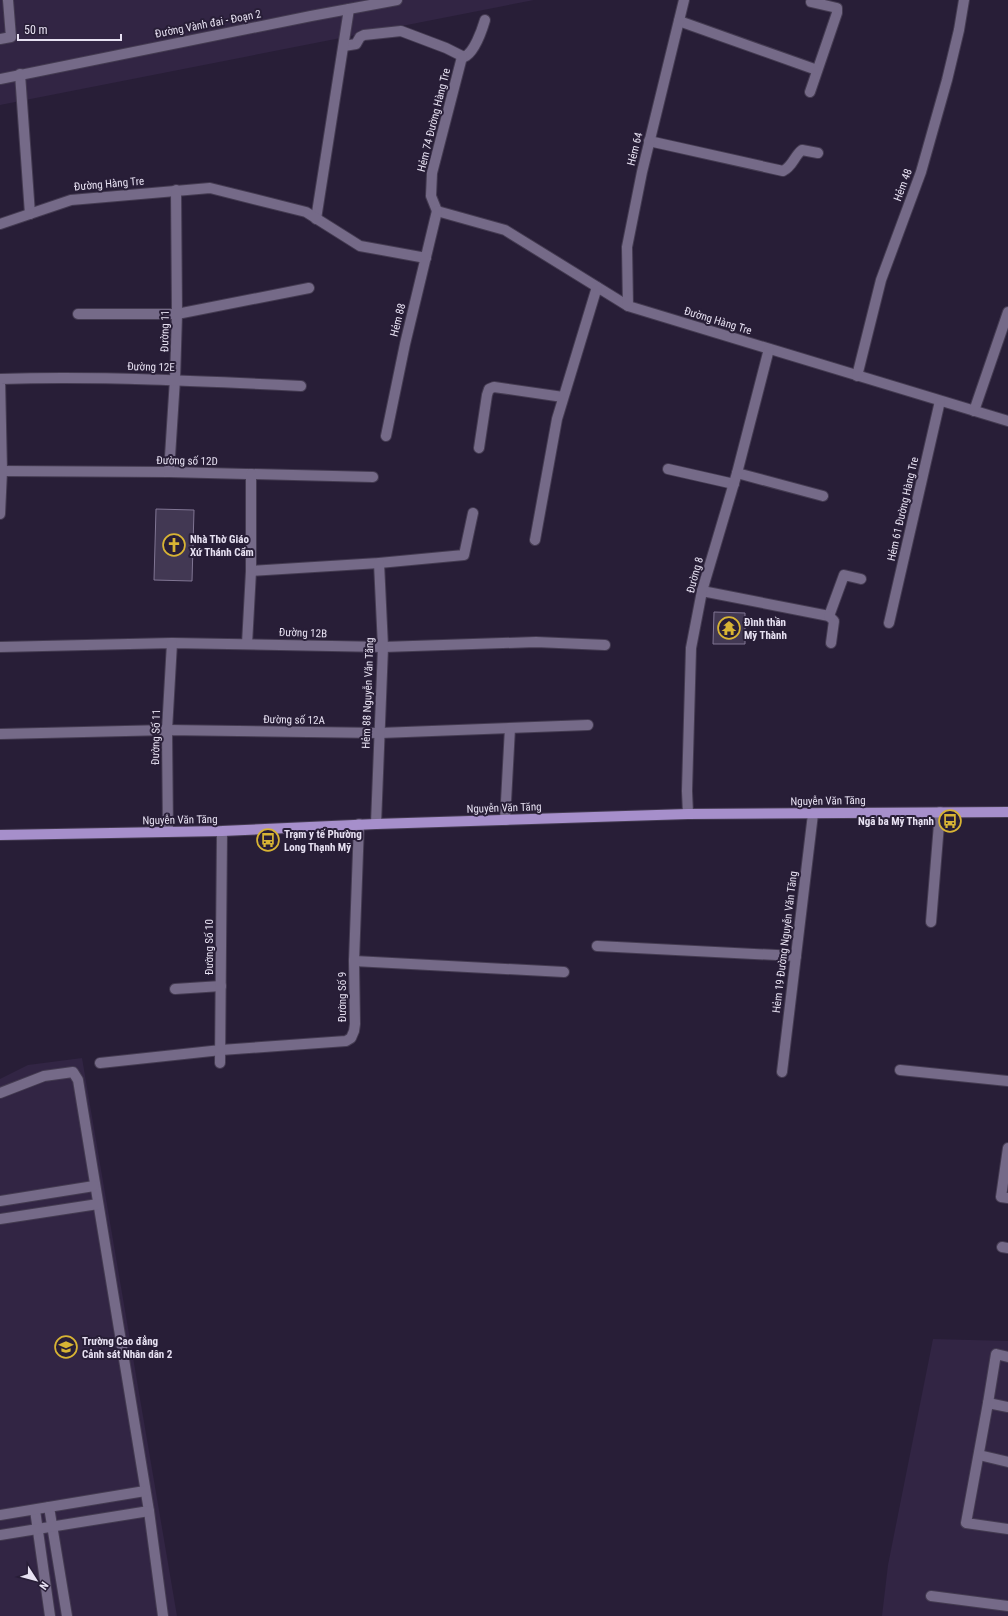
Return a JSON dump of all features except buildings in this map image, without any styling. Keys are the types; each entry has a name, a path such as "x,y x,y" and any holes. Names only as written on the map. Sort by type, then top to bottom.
{"main road":[{"name":"Nguyễn Văn Tăng","path":"0,835 222,831 359,824 688,814 1008,812"}],"street":[{"path":"0,39 11,37 8,0"},
{"name":"Đường Vành đai - Đoạn 2","path":"0,79 397,0"},
{"name":"Hẻm 64","path":"628,306 627,247 649,141 684,0"},
{"name":"Hẻm 48","path":"857,376 881,280 926,157 947,80 959,30 964,0"},
{"path":"810,92 837,13 837,8 811,2"},
{"path":"316,219 349,9"},
{"path":"344,46 356,44 360,37 364,35 400,31 446,48 462,57 467,57 471,52 485,20"},
{"path":"679,21 817,70"},
{"name":"Hẻm 74 Đường Hàng Tre","path":"437,212 431,196 432,173 462,57"},
{"path":"20,74 30,214"},
{"path":"649,141 784,171 790,167 796,154 802,150 818,153"},
{"name":"Đường Hàng Tre","path":"0,224 71,200 210,188 306,212 360,246 426,258"},
{"name":"Đường 11","path":"169,472 175,379 177,314 176,190"},
{"name":"Đường Hàng Tre","path":"437,212 505,230 628,306 1008,421"},
{"name":"Hẻm 88","path":"386,436 405,344 437,212"},
{"path":"535,540 557,419 597,287"},
{"path":"78,314 177,314 309,288"},
{"path":"974,411 1008,312"},
{"name":"Đường 8","path":"688,814 687,792 691,648 702,591 734,484 769,349"},
{"name":"Đường 12E","path":"0,379 67,377 175,379 301,386"},
{"path":"0,379 0,514"},
{"path":"479,448 487,395 490,389 494,387 563,397"},
{"name":"Hẻm 61 Đường Hàng Tre","path":"889,623 940,401"},
{"path":"668,469 734,484"},
{"name":"Đường số 12D","path":"1,471 169,472 373,477"},
{"path":"737,473 823,496"},
{"path":"247,644 251,571 251,474"},
{"path":"251,571 379,563 464,555 473,513"},
{"name":"Hẻm 88 Nguyễn Văn Tăng","path":"376,824 383,648 379,563"},
{"path":"829,616 844,575 861,579"},
{"path":"702,591 829,616 834,621 831,643"},
{"name":"Đường 12B","path":"0,647 172,643 383,648 536,642 605,645"},
{"name":"Đường Số 11","path":"168,832 167,730 172,643"},
{"name":"Đường số 12A","path":"0,734 167,730 380,733 588,725"},
{"path":"505,820 510,728"},
{"path":"931,922 940,812"},
{"name":"Hẻm 19 Đường Nguyễn Văn Tăng","path":"782,1072 813,814"},
{"name":"Đường Số 9","path":"221,1050 346,1041 351,1038 355,1024 354,961 359,824"},
{"name":"Đường Số 10","path":"220,1063 222,831"},
{"path":"597,946 796,956"},
{"path":"354,961 564,972"},
{"path":"175,989 221,986"},
{"path":"100,1063 221,1050"},
{"path":"900,1070 1008,1081"},
{"path":"0,1093 44,1076 73,1072 78,1080 94,1186 149,1511 163,1616"},
{"path":"1008,1148 1001,1197 1008,1198"},
{"path":"0,1201 94,1186"},
{"path":"0,1219 98,1204"},
{"path":"1008,1357 996,1354 966,1523 1008,1529"},
{"path":"988,1403 1008,1407"},
{"path":"978,1455 1008,1462"},
{"path":"0,1515 145,1491"},
{"path":"49,1507 67,1616"},
{"path":"35,1510 50,1616"},
{"path":"0,1535 149,1511"},
{"path":"931,1596 1008,1606"}],"shaded area":[{"path":"0,0 534,0 0,105"},
{"name":"Trường Cao đẳng Cảnh sát Nhân dân 2","path":"82,1058 177,1616 0,1616 0,1079 28,1065"},
{"path":"933,1339 1008,1341 1008,1616 882,1616 888,1565"}],"place":[{"name":"Nhà Thờ Giáo Xứ Thánh Cẩm","path":"174,545"},
{"name":"Đình thần Mỹ Thành","path":"729,628"},
{"name":"Ngã ba Mỹ Thạnh","path":"950,821"},
{"name":"Trạm y tế Phường Long Thạnh Mỹ","path":"268,840"},
{"name":"Trường Cao đẳng Cảnh sát Nhân dân 2","path":"66,1347"}]}
